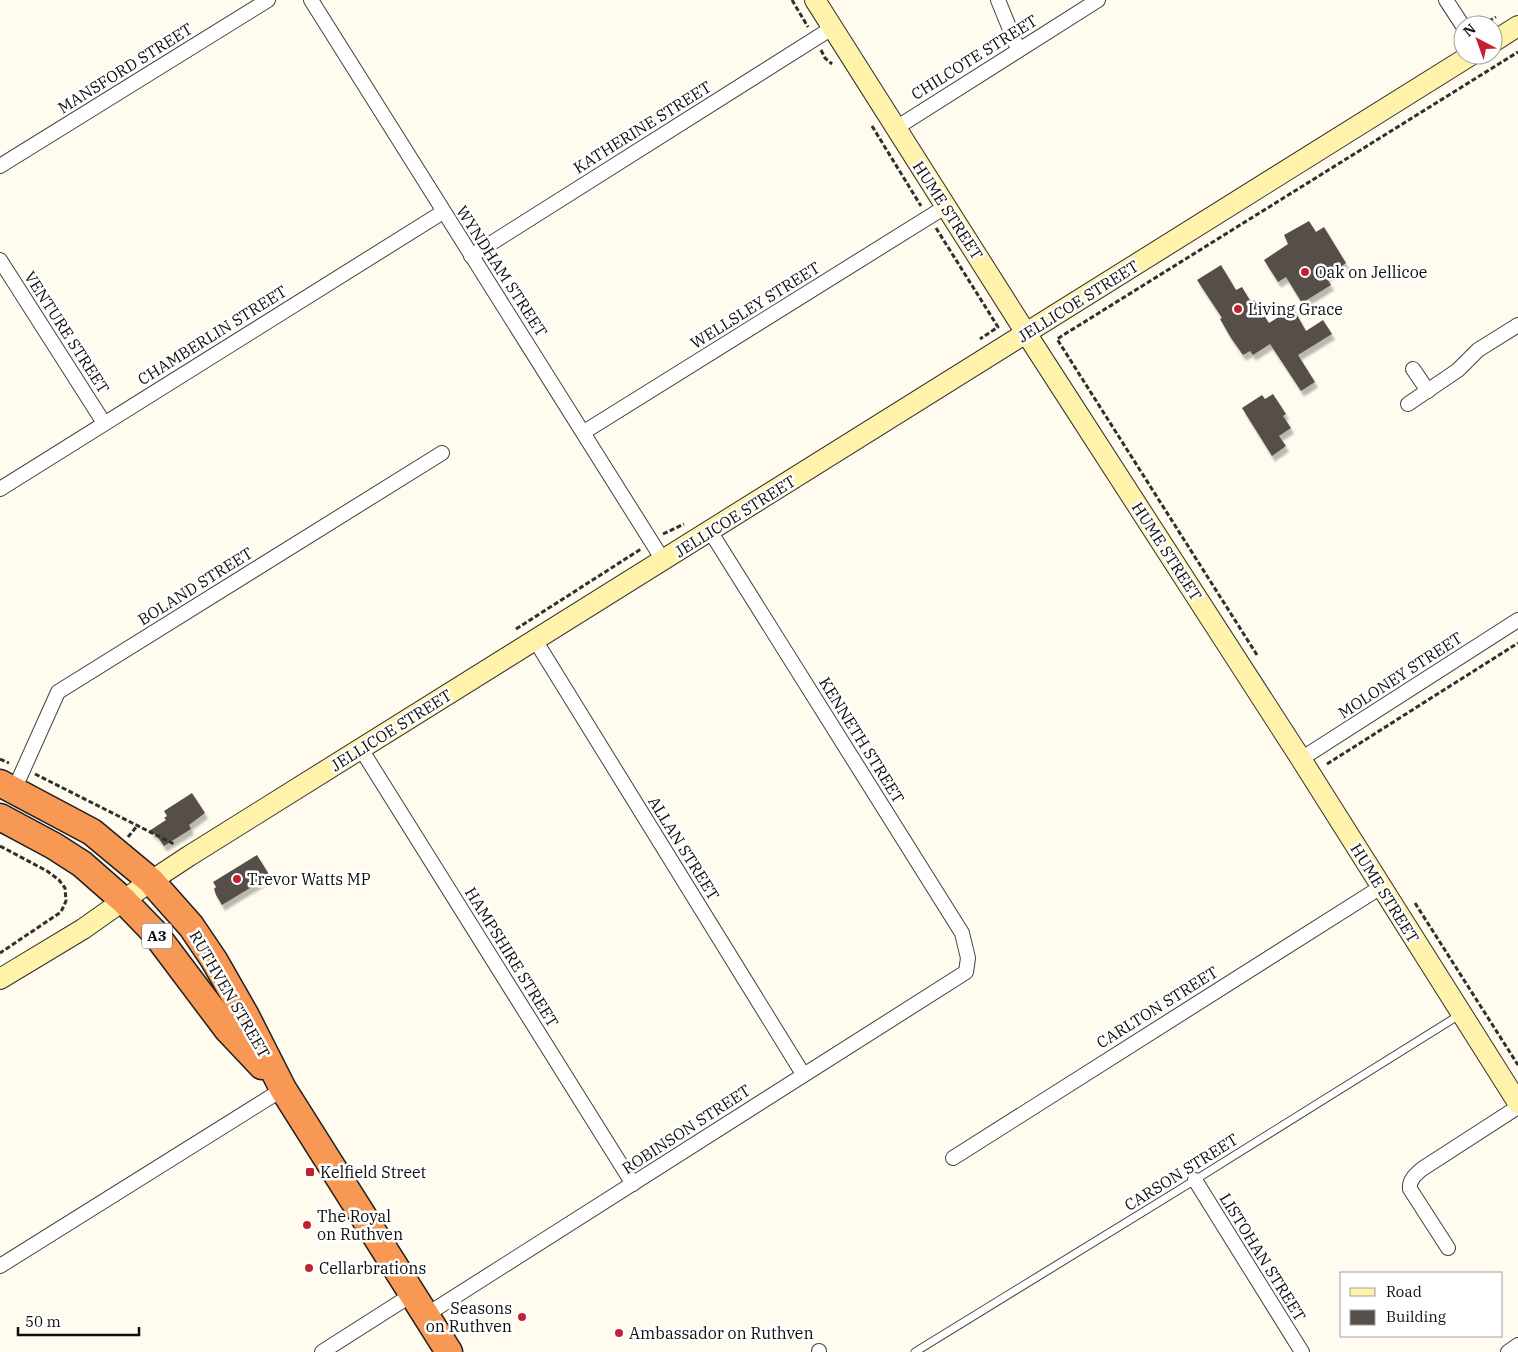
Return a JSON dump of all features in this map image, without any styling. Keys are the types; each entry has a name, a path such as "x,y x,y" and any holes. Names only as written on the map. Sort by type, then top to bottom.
{"highway":[{"name":"RUTHVEN STREET","path":"12,781 92,832 151,881 191,926 214,960 246,1016 283,1089 449,1352"},
{"name":"RUTHVEN STREET","path":"0,817 54,846 82,864 123,900 154,932 227,1029 283,1089"}],"street":[{"name":"MANSFORD STREET","path":"0,166 268,0"},
{"name":"WYNDHAM STREET","path":"312,0 443,212 664,560"},
{"name":"HUME STREET","path":"815,0 896,128 937,212 1026,333 1301,759 1518,1103"},
{"path":"998,0 1018,49"},
{"name":"CHILCOTE STREET","path":"896,128 1098,0"},
{"path":"1446,0 1456,15"},
{"path":"1503,36 1518,26"},
{"name":"KATHERINE STREET","path":"471,256 832,28"},
{"name":"JELLICOE STREET","path":"0,979 83,929 151,881 361,749 1455,65"},
{"name":"CHAMBERLIN STREET","path":"0,489 443,212"},
{"name":"WELLSLEY STREET","path":"584,432 937,212"},
{"name":"VENTURE STREET","path":"0,260 104,423"},
{"path":"1408,404 1458,370 1478,350 1518,325"},
{"path":"1414,369 1428,391"},
{"name":"BOLAND STREET","path":"12,781 58,692 442,453"},
{"name":"KENNETH STREET","path":"710,531 962,933 968,958 966,972"},
{"name":"MOLONEY STREET","path":"1301,759 1518,620"},
{"name":"ALLAN STREET","path":"535,640 803,1074"},
{"name":"HAMPSHIRE STREET","path":"361,749 633,1184"},
{"name":"CARLTON STREET","path":"953,1158 1380,887"},
{"name":"ROBINSON STREET","path":"322,1352 419,1305 633,1184 966,972"},
{"path":"0,1266 283,1089"},
{"path":"1448,1248 1410,1189 1409,1184 1413,1177 1422,1169 1518,1107"},
{"name":"LISTOHAN STREET","path":"1195,1180 1302,1352"},
{"path":"1508,1352 1518,1345"}],"lane":[{"name":"CARSON STREET","path":"915,1352 1461,1014"}],"path":[{"path":"792,0 825,58 830,60 835,67"},
{"path":"1057,339 1518,52"},
{"path":"871,125 937,212 998,327"},
{"path":"1327,764 1518,643"},
{"path":"0,759 12,781 137,826 173,845"},
{"path":"128,838 137,826"},
{"path":"0,846 47,872 59,880 66,888 66,901 61,912 0,953"}],"building":[{"path":"1309,221 1316,232 1324,227 1346,263 1326,277 1331,285 1302,303 1286,277 1278,282 1264,260 1288,244 1284,235"},
{"path":"1221,265 1236,290 1242,287 1251,302 1254,300 1269,323 1293,308 1306,331 1323,320 1332,334 1298,355 1315,382 1301,391 1270,344 1253,355 1250,351 1243,355 1197,280"},
{"path":"1273,394 1286,414 1283,416 1291,428 1279,436 1286,446 1272,456 1242,408 1262,395 1265,399"},
{"path":"192,793 205,813 189,825 191,829 164,846 157,836 149,831 166,820 164,818 167,816 164,811"},
{"path":"257,855 270,876 222,905 216,895 214,889 216,887 213,882"}],"place":[{"name":"Oak on Jellicoe","path":"1305,272"},
{"name":"Living Grace","path":"1238,309"},
{"name":"Trevor Watts MP","path":"237,879"},
{"name":"Kelfield Street","path":"310,1172"},
{"name":"The Royal on Ruthven","path":"307,1225"},
{"name":"Cellarbrations","path":"309,1268"},
{"name":"Seasons on Ruthven","path":"522,1317"},
{"name":"Ambassador on Ruthven","path":"619,1333"}]}
